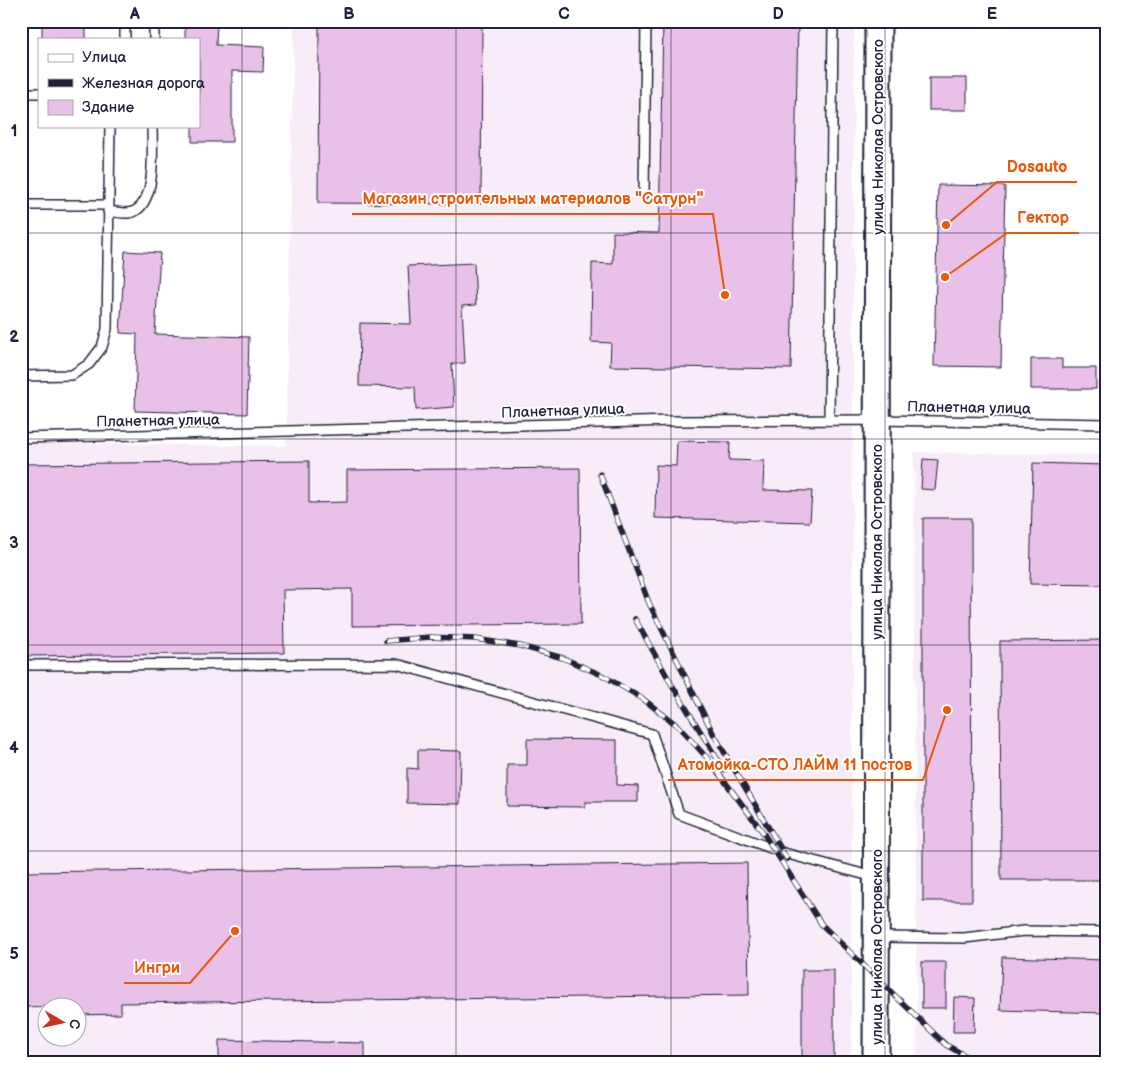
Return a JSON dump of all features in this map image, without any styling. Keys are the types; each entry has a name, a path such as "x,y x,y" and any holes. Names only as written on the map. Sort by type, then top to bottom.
{"street":[{"name":"улица Николая Островского","path":"876,1063 878,21"}],"lane":[{"path":"125,21 125,38"},
{"path":"154,21 154,38"},
{"path":"644,194 646,21"},
{"path":"829,420 832,21"},
{"path":"21,93 38,93"},
{"path":"21,376 72,375 89,364 102,347 107,329 110,128"},
{"path":"21,205 108,208 129,212 136,211 145,199 151,177 152,128"},
{"name":"Планетная улица","path":"21,438 675,421 878,420 1106,424"},
{"path":"21,665 396,664 652,734 679,814 784,852 877,877"},
{"path":"877,937 964,938 1024,931 1106,932"}],"shaded area":[{"path":"294,21 854,21 851,1063 21,1063 21,443 286,446"},
{"path":"914,452 1106,455 1106,1063 917,1063"}],"building":[{"path":"42,21 86,21 86,38 42,38"},
{"path":"185,21 217,21 216,45 264,47 263,72 232,71 232,142 192,142 192,128 200,128 200,38 185,38"},
{"path":"319,21 482,21 481,204 318,203"},
{"path":"663,21 798,21 791,369 610,366 611,343 591,342 592,263 613,264 613,232 659,233"},
{"path":"929,78 967,78 967,110 929,110"},
{"path":"938,185 1005,186 1001,367 934,366"},
{"path":"125,251 160,253 155,334 249,337 247,414 135,411 137,334 120,333"},
{"path":"474,263 476,305 462,306 465,363 452,364 454,407 416,410 415,387 359,386 360,323 411,324 408,266"},
{"path":"1031,359 1062,359 1062,368 1096,368 1096,389 1031,389"},
{"path":"677,441 730,442 729,460 764,461 763,490 812,491 810,522 655,518 656,465 676,466"},
{"path":"923,459 938,460 935,490 921,489"},
{"path":"309,461 309,503 347,502 347,470 580,468 581,624 352,626 352,589 283,590 284,653 21,656 21,464"},
{"path":"1033,463 1106,465 1106,585 1030,584"},
{"path":"923,518 971,518 972,901 923,901"},
{"path":"1106,640 1106,880 1001,880 1000,641"},
{"path":"527,739 617,740 617,785 638,786 638,802 585,802 585,807 507,806 507,765 527,765"},
{"path":"418,750 461,751 460,804 407,803 407,768 418,769"},
{"path":"747,863 749,995 121,1003 121,1014 88,1015 88,996 38,996 38,1007 21,1007 21,872"},
{"path":"1002,957 1106,960 1106,1013 1000,1010"},
{"path":"922,962 946,962 946,1008 922,1008"},
{"path":"802,970 834,970 834,1063 802,1063"},
{"path":"954,997 975,998 974,1032 953,1032"},
{"path":"219,1040 365,1043 365,1063 219,1063"}],"railway":[{"path":"600,474 649,603 713,733 787,859"},
{"path":"635,619 672,685 724,770"},
{"path":"386,641 430,637 475,639 520,646 563,658 604,676 643,699 678,726 708,759 762,831 822,925 946,1045 979,1063"}],"place":[{"name":"Dosauto","path":"946,225"},
{"name":"Гектор","path":"945,277"},
{"name":"Магазин строительных материалов \"Сатурн\"","path":"725,295"},
{"name":"Атомойка-СТО ЛАЙМ 11 постов","path":"947,710"},
{"name":"Ингри","path":"235,931"}]}
